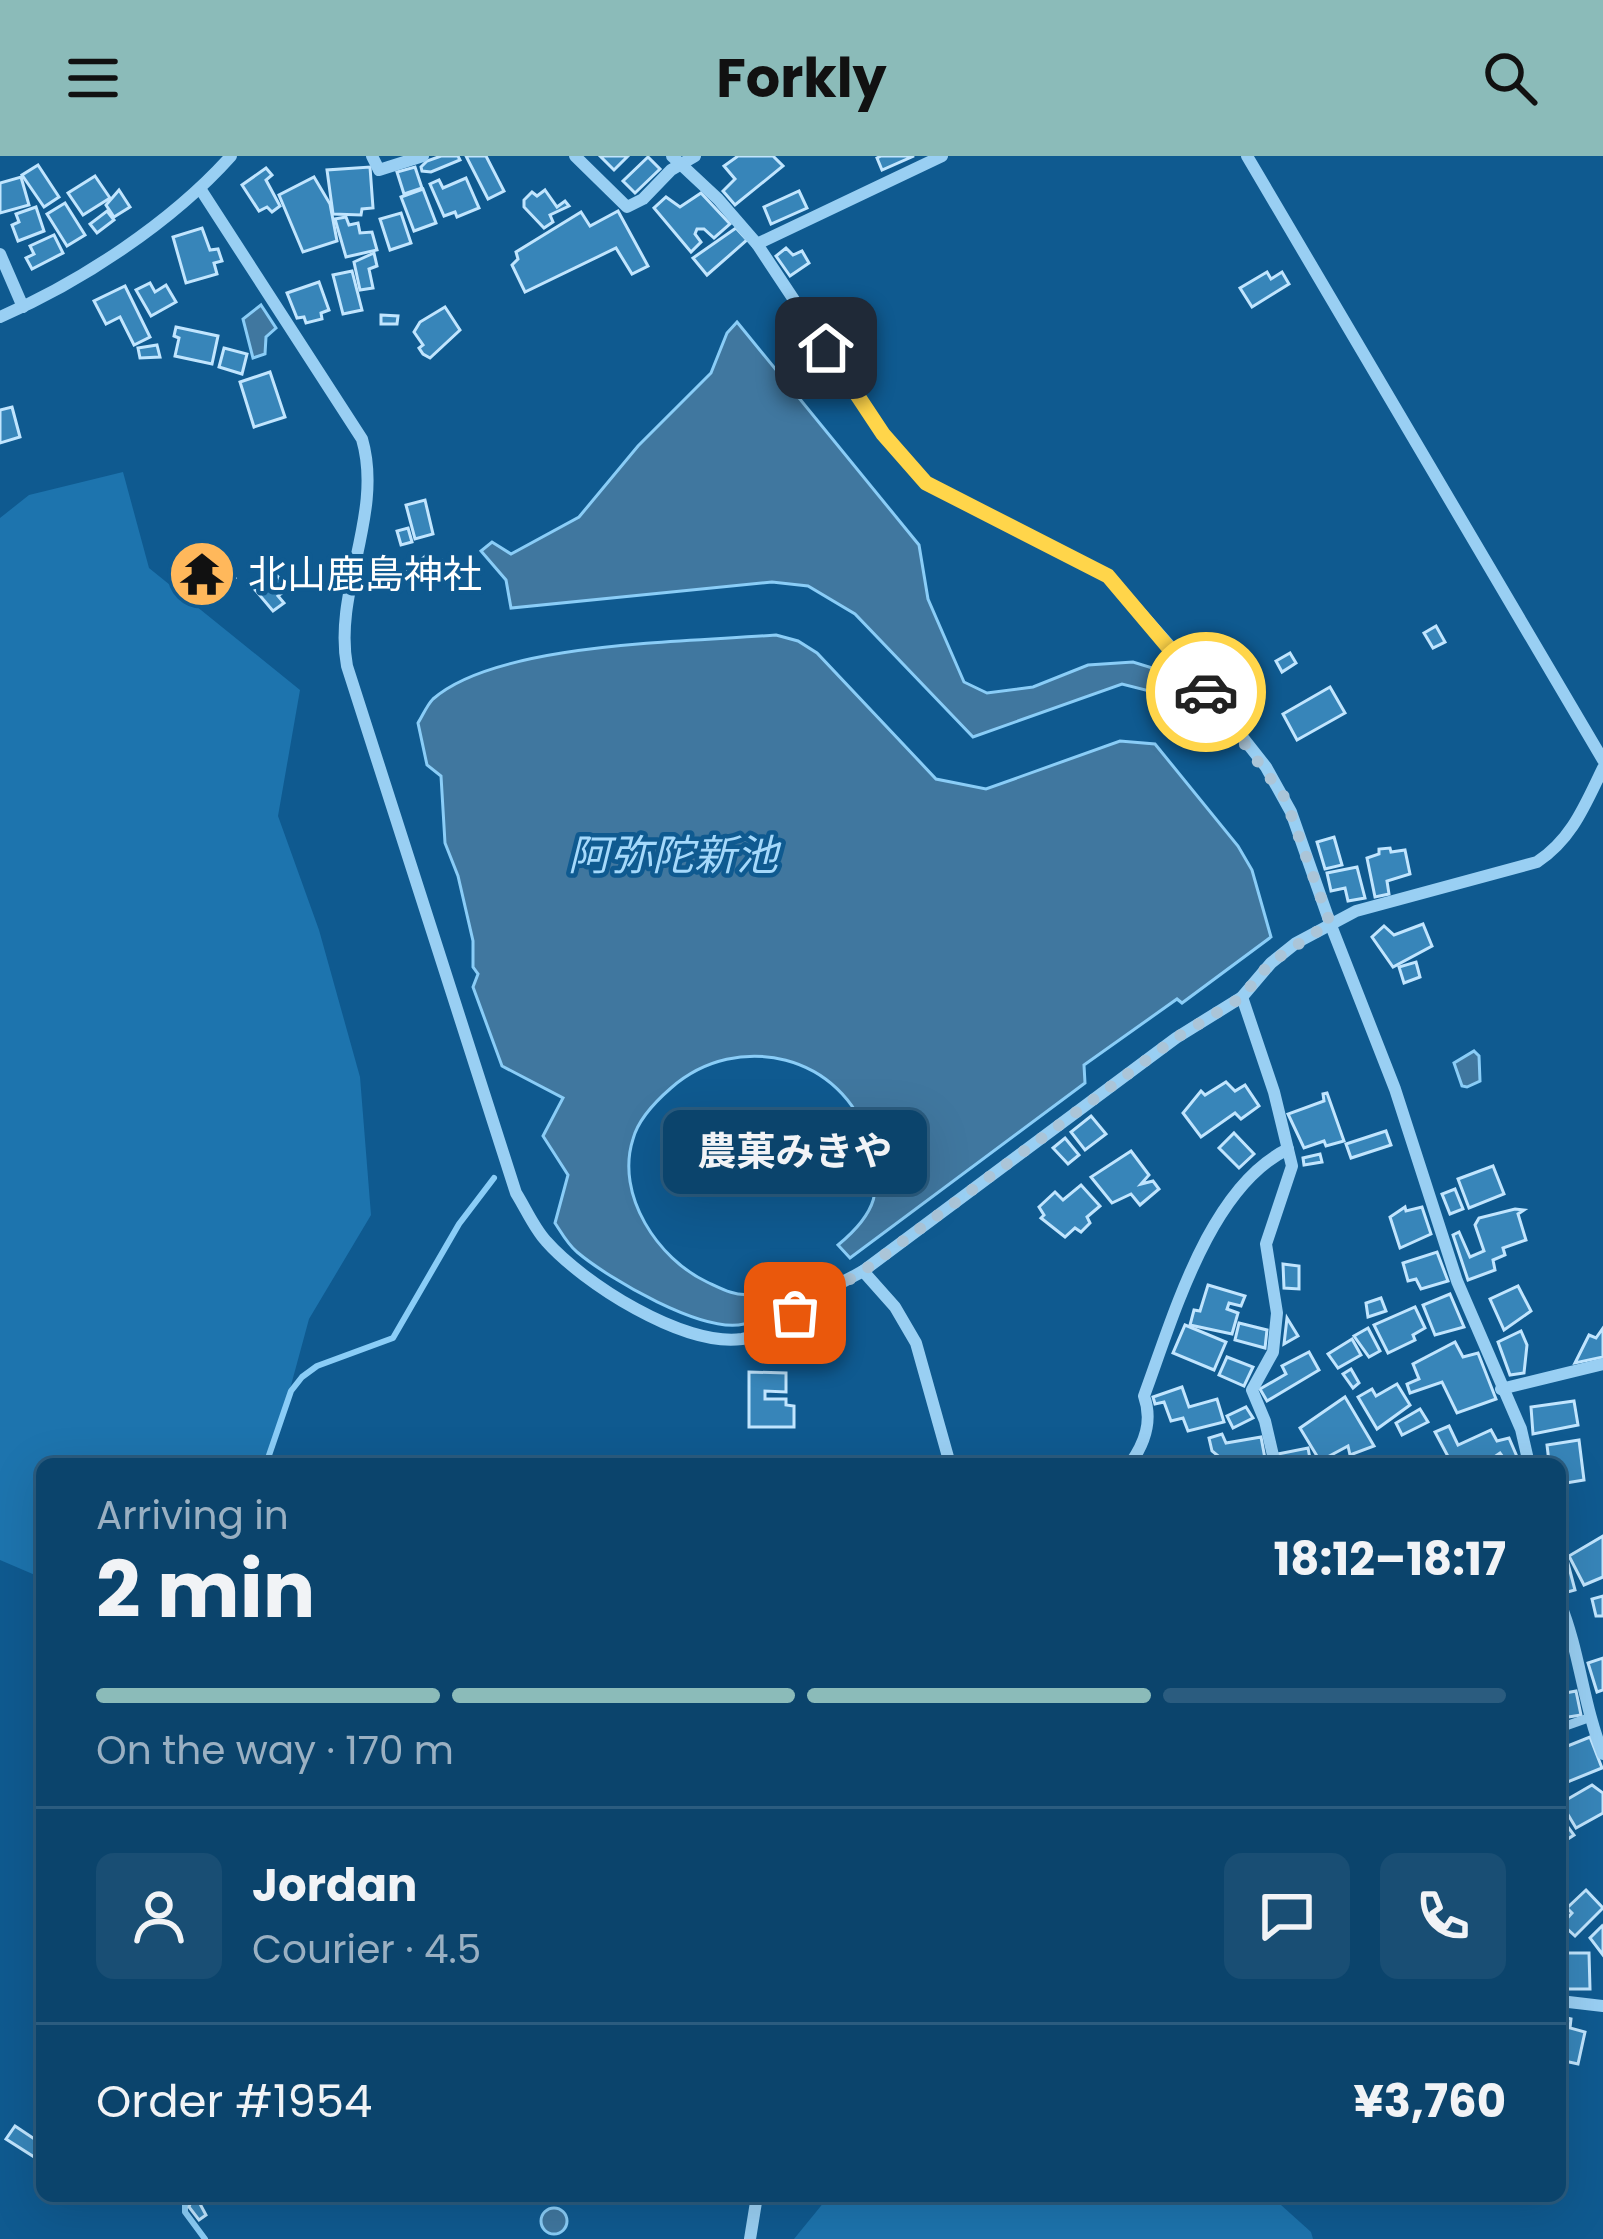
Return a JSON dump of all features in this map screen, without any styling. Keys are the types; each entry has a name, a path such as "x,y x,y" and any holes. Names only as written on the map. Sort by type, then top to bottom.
{"street":[{"path":"0,317 44,298 201,190 231,156"},
{"path":"372,156 379,170 423,156"},
{"path":"575,156 627,207 644,200 677,160 695,156"},
{"path":"757,244 942,156"},
{"path":"201,190 362,440 368,458 344,620 347,667 517,1193 542,1238 578,1273 659,1319 701,1336 740,1339 775,1328 814,1298 863,1271 1176,1038 1242,997 1270,963 1330,923 1356,911 1537,862 1557,849 1572,831 1603,764 1247,156"},
{"path":"677,160 757,244 883,434 926,483 1108,576 1266,767 1285,798 1395,1090 1457,1281 1521,1429 1528,1458"},
{"path":"0,254 22,307"},
{"path":"1242,997 1274,1092 1292,1166 1266,1244 1277,1313 1273,1352 1252,1390 1274,1458"},
{"path":"1134,1458 1142,1448 1150,1413 1144,1396 1193,1262 1227,1204 1268,1159 1288,1149"},
{"path":"863,1271 895,1307 916,1343 948,1458"},
{"path":"1501,1389 1603,1364"},
{"path":"1566,1618 1603,1754"},
{"path":"1566,2002 1603,2006"},
{"path":"750,2239 756,2202"}],"lane":[{"path":"1566,1726 1591,1717"}],"shaded area":[{"path":"123,472 149,568 300,690 278,816 319,930 360,1077 371,1215 309,1319 274,1448 266,1458 36,1458 36,1575 0,1560 0,518 29,495"},
{"path":"824,2202 1278,2202 1313,2239 794,2239"}],"water":[{"path":"261,305 276,328 266,337 265,354 253,358 243,319"},
{"path":"737,322 919,545 928,599 964,682 987,693 1033,687 1088,665 1133,662 1172,674 1169,696 1122,684 973,737 855,614 808,586 772,582 511,608 506,580 481,551 492,542 511,554 579,517 638,446 711,373 727,333"},
{"name":"阿弥陀新池","path":"776,635 817,653 936,779 986,789 1120,741 1155,744 1238,846 1252,870 1271,937 1182,1003 1177,999 1084,1065 1085,1083 850,1258 838,1245 869,1211 876,1174 856,1112 837,1089 813,1071 786,1060 756,1056 727,1059 671,1088 639,1125 629,1160 636,1203 657,1241 689,1272 728,1291 745,1295 800,1272 809,1289 761,1318 726,1325 682,1313 611,1276 574,1249 555,1223 568,1175 543,1136 563,1098 502,1066 473,987 478,974 473,967 473,941 445,843 441,776 427,765 418,723 433,699 463,680 502,666 596,648"},
{"path":"1474,1051 1479,1056 1480,1081 1462,1086 1454,1063"},
{"path":"554,2208 567,2221 554,2234 541,2221"}],"building":[{"path":"441,156 460,160 422,171 427,161"},
{"path":"466,156 486,156 504,191 488,199"},
{"path":"600,156 628,156 614,170"},
{"path":"738,156 773,156 783,166 735,205 723,191 735,179 724,166"},
{"path":"914,156 882,170 877,158"},
{"path":"648,157 660,169 635,193 623,181"},
{"path":"38,165 59,197 44,207 22,175"},
{"path":"370,167 373,208 362,209 361,215 333,214 327,170"},
{"path":"415,167 422,188 404,194 397,172"},
{"path":"266,168 272,175 266,180 280,206 272,212 267,207 259,211 242,185"},
{"path":"95,176 110,198 83,215 68,193"},
{"path":"21,177 29,205 0,213 0,183"},
{"path":"314,177 330,204 337,241 303,252 279,195"},
{"path":"466,178 479,208 457,217 455,212 444,216 430,184 439,180 443,188"},
{"path":"423,189 436,223 414,231 401,197"},
{"path":"119,190 130,207 114,217 106,205"},
{"path":"545,190 557,207 565,201 569,206 550,215 553,222 544,228 524,207 524,200 532,192 537,196"},
{"path":"799,191 807,208 771,224 764,207"},
{"path":"701,193 730,224 714,238 697,229 701,242 691,252 654,208 666,197 680,207"},
{"path":"65,203 85,235 67,246 47,214"},
{"path":"36,207 44,231 18,241 12,225 19,222 16,214"},
{"path":"107,211 114,220 97,233 90,224"},
{"path":"618,211 648,266 632,274 616,248 525,292 512,265 518,259 516,252 581,212 590,226"},
{"path":"401,213 411,243 390,250 380,219"},
{"path":"346,217 349,225 358,223 360,233 372,232 377,250 346,257 335,219"},
{"path":"202,228 210,250 218,249 222,261 214,263 217,274 186,283 173,237"},
{"path":"736,228 747,240 707,275 693,258"},
{"path":"54,235 63,253 32,269 26,258 34,254 30,246"},
{"path":"786,248 793,255 802,251 809,263 790,276 776,256"},
{"path":"374,253 377,266 369,269 373,288 360,290 354,262"},
{"path":"352,271 362,310 343,314 333,275"},
{"path":"1267,272 1271,279 1282,272 1289,284 1252,307 1240,288"},
{"path":"319,282 329,310 321,313 322,319 306,323 304,317 297,318 287,293"},
{"path":"150,283 155,292 166,285 176,302 151,316 136,290"},
{"path":"125,286 150,337 134,345 120,317 106,324 94,301"},
{"path":"445,307 460,330 430,358 419,348 423,345 414,332 420,322"},
{"path":"381,315 398,316 397,324 381,324"},
{"path":"176,327 218,336 212,364 175,356"},
{"path":"157,345 160,357 140,358 138,348"},
{"path":"224,348 247,354 242,374 219,367"},
{"path":"270,372 285,417 254,427 240,382"},
{"path":"12,407 20,437 0,443 0,410"},
{"path":"425,500 433,534 415,539 406,505"},
{"path":"408,528 412,542 401,545 397,531"},
{"name":"北山鹿島神社","path":"217,552 235,578 226,586 218,577 192,596 170,572 187,557 198,569"},
{"path":"428,554 435,563 442,560 445,565 417,585 407,572"},
{"name":"北山鹿島神社","path":"272,570 288,588 278,596 284,603 273,611 251,585"},
{"path":"1436,626 1445,642 1433,648 1424,633"},
{"path":"1290,653 1296,663 1282,672 1276,661"},
{"path":"1330,687 1345,713 1297,740 1283,714"},
{"path":"1334,837 1342,865 1325,869 1317,842"},
{"path":"1390,848 1391,852 1405,850 1410,874 1387,881 1389,894 1375,897 1367,858"},
{"path":"1357,867 1365,898 1348,901 1345,888 1331,891 1327,873"},
{"path":"1423,924 1432,946 1393,967 1372,937 1384,926 1394,935"},
{"path":"1416,962 1420,977 1404,983 1399,967"},
{"path":"1226,1082 1235,1091 1245,1085 1259,1106 1241,1119 1235,1113 1201,1137 1183,1113 1201,1091 1205,1095"},
{"path":"1327,1093 1344,1141 1304,1148 1288,1114 1324,1101"},
{"path":"1091,1116 1106,1134 1085,1150 1071,1132"},
{"path":"1386,1131 1391,1145 1351,1158 1346,1144"},
{"path":"1234,1133 1254,1154 1239,1168 1219,1148"},
{"path":"1065,1138 1079,1155 1068,1164 1053,1148"},
{"path":"1131,1151 1149,1175 1141,1184 1153,1181 1159,1189 1140,1205 1131,1194 1112,1203 1091,1177"},
{"path":"1320,1154 1322,1162 1304,1165 1303,1158"},
{"path":"1493,1166 1504,1194 1469,1208 1458,1179"},
{"path":"1081,1185 1100,1206 1087,1217 1090,1223 1081,1232 1075,1228 1065,1237 1041,1218 1039,1207 1055,1192 1063,1200"},
{"path":"1455,1189 1463,1209 1450,1214 1442,1194"},
{"path":"1405,1207 1406,1211 1422,1207 1431,1234 1400,1248 1390,1217"},
{"path":"1524,1210 1518,1214 1526,1240 1503,1248 1505,1255 1493,1260 1495,1270 1468,1280 1453,1235 1459,1232 1470,1257 1484,1251 1475,1225 1479,1218"},
{"path":"1437,1252 1448,1281 1421,1289 1416,1279 1408,1281 1403,1263"},
{"path":"1283,1264 1299,1266 1299,1289 1284,1288"},
{"path":"1208,1285 1245,1296 1241,1306 1229,1303 1227,1309 1238,1313 1232,1334 1190,1325"},
{"path":"1518,1286 1531,1311 1504,1330 1490,1299"},
{"path":"1450,1294 1464,1327 1435,1335 1423,1305"},
{"path":"1381,1298 1386,1311 1368,1317 1366,1303"},
{"path":"1415,1307 1425,1328 1413,1335 1415,1340 1388,1353 1374,1325"},
{"path":"1287,1318 1298,1336 1284,1344"},
{"path":"1239,1323 1267,1330 1265,1348 1235,1340"},
{"path":"1185,1325 1226,1342 1214,1370 1173,1353"},
{"path":"1368,1328 1380,1351 1369,1357 1354,1336"},
{"path":"1603,1328 1603,1357 1575,1363 1589,1335 1596,1338"},
{"path":"1521,1331 1527,1345 1524,1373 1510,1375 1498,1342"},
{"path":"1352,1339 1361,1355 1338,1368 1328,1354"},
{"path":"1455,1342 1463,1357 1478,1353 1496,1399 1457,1413 1442,1382 1410,1393 1407,1384 1419,1379 1413,1364"},
{"path":"1309,1352 1319,1370 1267,1401 1260,1389 1286,1374 1282,1366"},
{"path":"1227,1357 1253,1367 1244,1386 1219,1375"},
{"path":"1351,1369 1359,1383 1353,1388 1343,1374"},
{"path":"749,1372 786,1373 786,1392 765,1391 765,1399 786,1399 786,1405 794,1406 794,1427 749,1427"},
{"path":"1397,1384 1410,1405 1377,1429 1358,1397 1372,1389 1376,1396"},
{"path":"1182,1387 1189,1407 1217,1399 1224,1422 1188,1431 1183,1418 1171,1421 1164,1402 1155,1404 1153,1397"},
{"path":"1345,1397 1374,1446 1350,1455 1348,1446 1318,1458 1300,1428"},
{"path":"1574,1401 1578,1425 1533,1434 1531,1407"},
{"path":"1246,1407 1253,1418 1233,1428 1227,1416"},
{"path":"1420,1409 1428,1422 1402,1435 1396,1423"},
{"path":"1449,1426 1458,1445 1491,1430 1497,1441 1509,1438 1518,1458 1504,1458 1500,1453 1493,1458 1449,1458 1435,1432"},
{"path":"1222,1434 1226,1443 1261,1437 1265,1458 1221,1458 1212,1451 1209,1438"},
{"path":"1579,1440 1584,1480 1566,1483 1566,1458 1549,1458 1547,1445"},
{"path":"1308,1448 1310,1458 1279,1458 1278,1454"},
{"path":"1603,1536 1603,1577 1584,1585 1569,1556"},
{"path":"1566,1556 1575,1590 1566,1592"},
{"path":"1603,1596 1603,1616 1596,1616 1592,1599"},
{"path":"1603,1658 1603,1690 1597,1692 1588,1663"},
{"path":"1576,1691 1581,1715 1566,1717 1566,1693"},
{"path":"1590,1737 1602,1768 1566,1783 1566,1747"},
{"path":"1592,1785 1603,1793 1603,1813 1576,1828 1566,1811 1566,1800"},
{"path":"1586,1890 1603,1908 1575,1936 1566,1928 1572,1913 1567,1908"},
{"path":"1603,1928 1603,1955 1590,1938"},
{"path":"1566,1953 1589,1953 1590,1989 1566,1989"},
{"path":"1566,2018 1571,2019 1570,2028 1585,2032 1578,2064 1566,2061"},
{"path":"15,2126 36,2140 36,2158 6,2139"},
{"path":"191,2202 199,2202 206,2215 199,2220 189,2207"}],"waterway":[{"path":"268,1458 291,1391 302,1377 317,1366 393,1338 459,1224 494,1178"},
{"path":"185,2202 185,2212 205,2239"}],"way so far":[{"path":"795,1313 863,1271 1176,1038 1242,997 1270,963 1330,923 1285,798 1206,692"}],"place":[{"name":"北山鹿島神社","path":"202,574"},
{"name":"農菓みきや","path":"795,1313"}],"route":[{"path":"826,348 883,434 926,483 1108,576 1206,692"}]}
